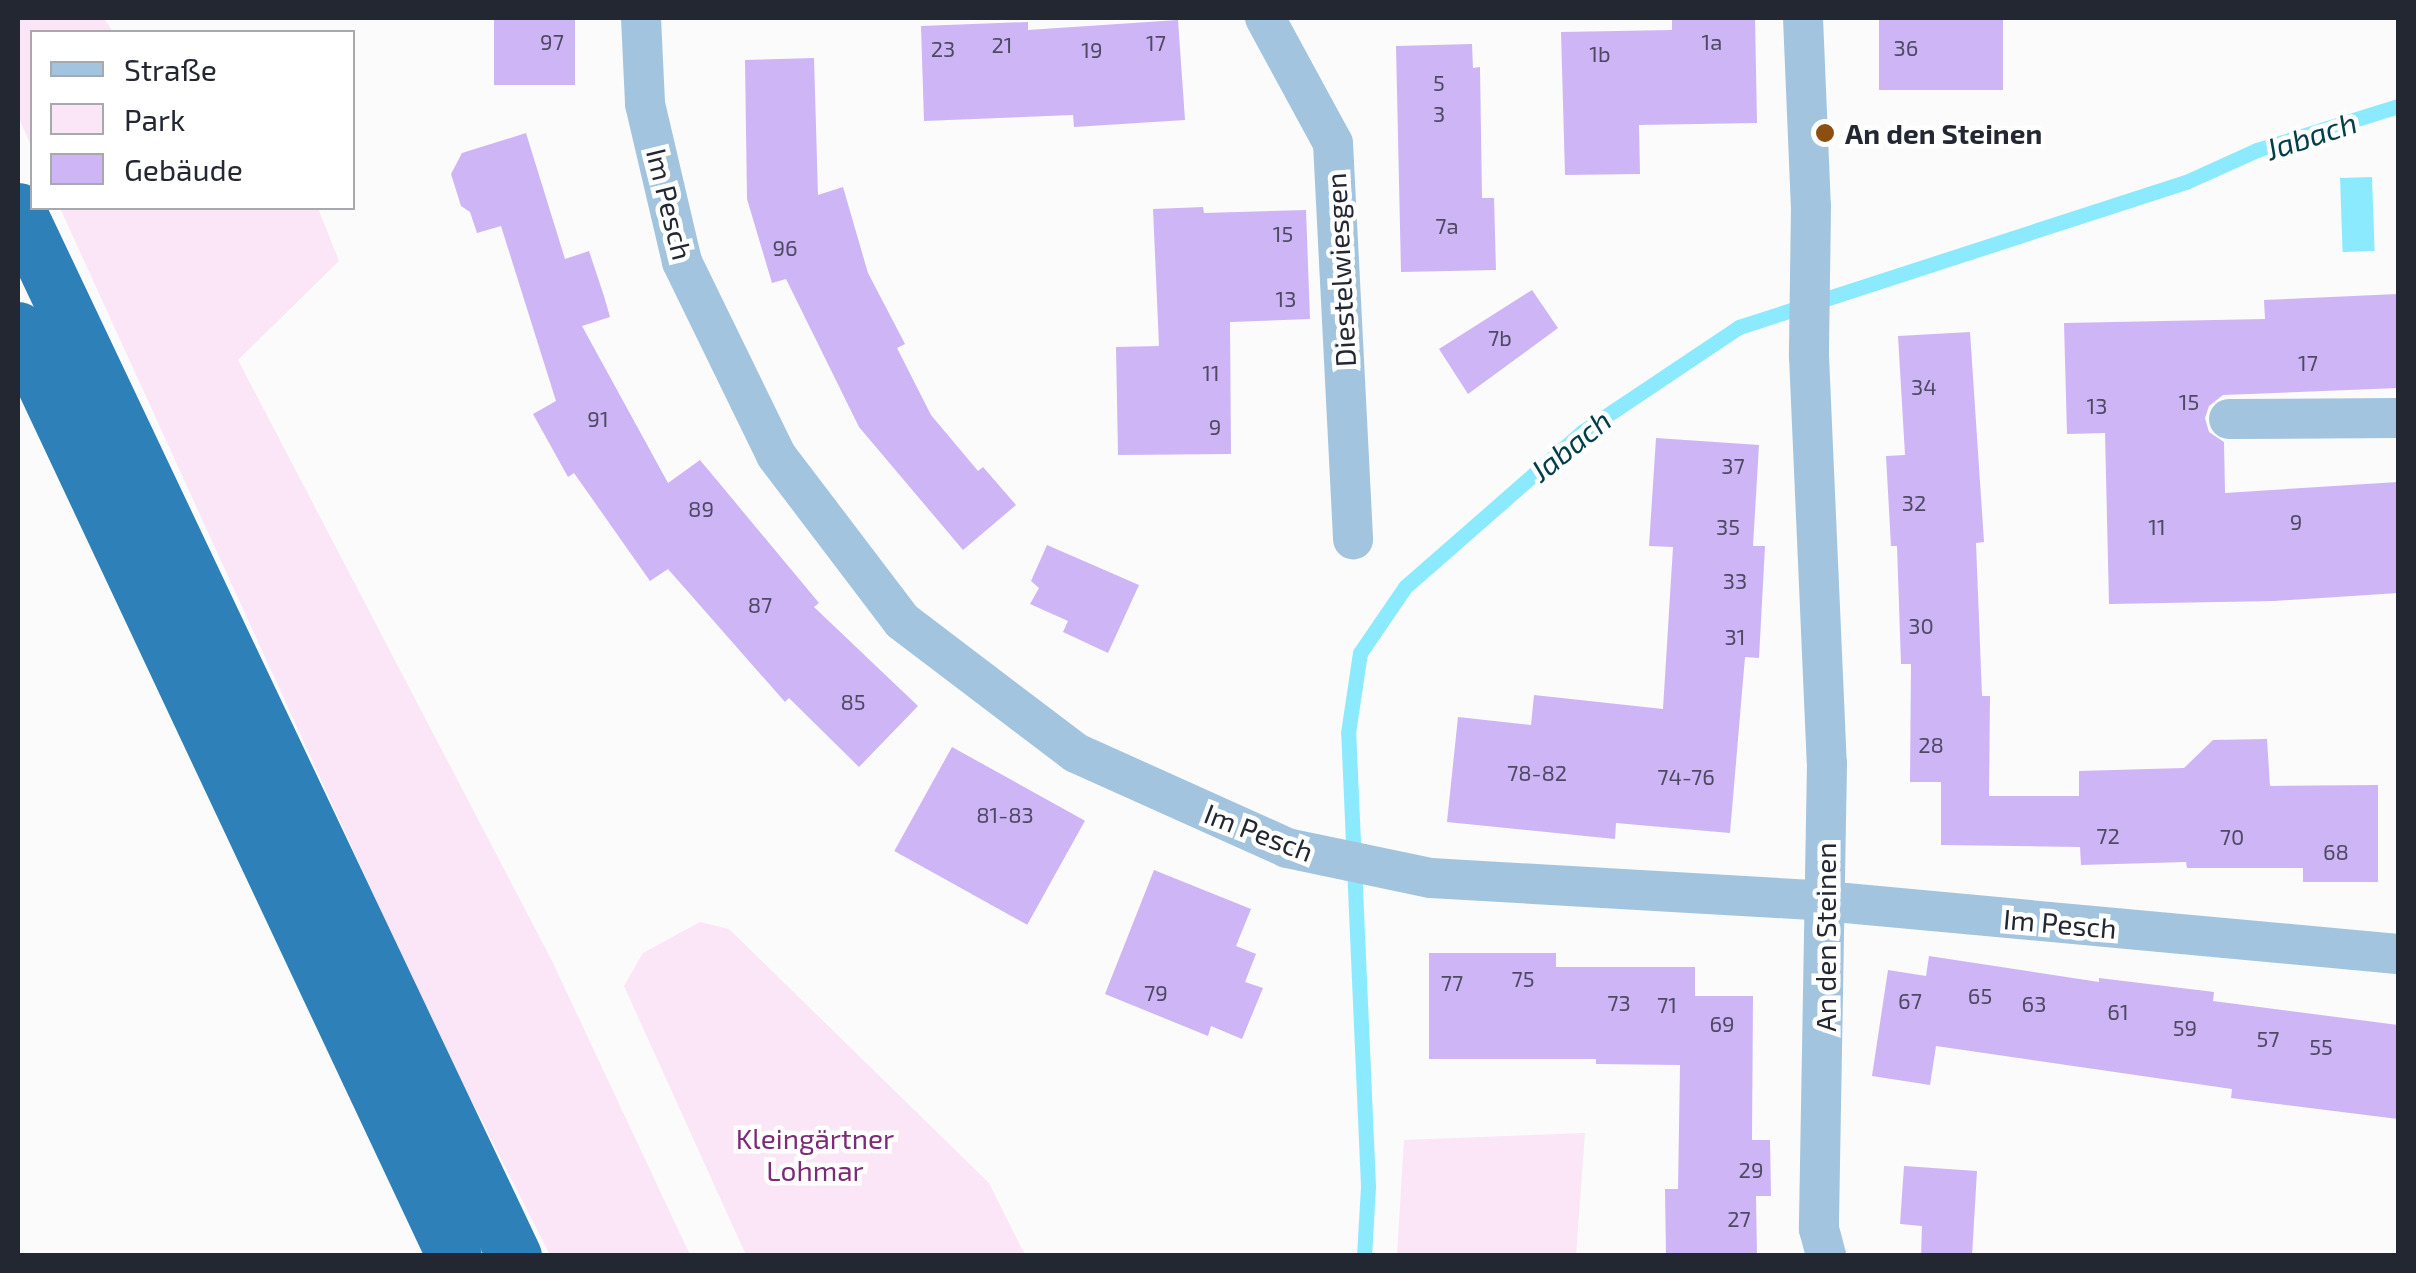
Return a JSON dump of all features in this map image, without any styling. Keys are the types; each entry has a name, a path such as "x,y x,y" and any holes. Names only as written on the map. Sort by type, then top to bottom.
{"highway":[{"path":"18,210 514,1256"},
{"path":"18,330 454,1256"}],"street":[{"name":"Im Pesch","path":"641,18 646,104 682,262 776,454 902,621 1076,753 1288,848 1431,878 1824,901 2398,954"},
{"name":"Diestelwiesgen","path":"1265,18 1333,143 1353,539"},
{"name":"An den Steinen","path":"1802,18 1810,240 1809,356 1827,762 1819,1229 1826,1256"},
{"path":"2229,419 2398,418"}],"green space":[{"path":"18,18 104,18 112,30 30,30 30,143 18,116"},
{"path":"61,210 319,210 339,261 238,360 552,961 690,1255 550,1255 432,1023"},
{"name":"Kleingärtner Lohmar","path":"700,922 729,929 989,1183 1025,1255 746,1255 624,986 643,953"},
{"path":"1585,1133 1576,1255 1397,1255 1404,1140"}],"water":[{"path":"2372,177 2375,251 2343,252 2340,178"}],"building":[{"path":"494,18 575,18 575,85 494,85"},
{"path":"1672,18 1755,18 1757,123 1639,125 1640,174 1565,175 1561,32 1672,30"},
{"path":"1879,18 2003,18 2003,90 1879,90"},
{"path":"1178,20 1185,120 1074,127 1073,115 924,121 921,26 1028,22 1028,30"},
{"path":"1472,44 1473,68 1480,67 1482,198 1494,198 1496,270 1401,272 1396,46"},
{"path":"814,58 818,195 843,187 868,273 905,344 897,348 931,415 978,471 983,467 1016,505 963,550 859,427 786,279 772,283 747,199 745,60"},
{"path":"526,133 565,259 589,251 604,296 610,317 582,326 668,483 700,460 819,603 814,607 918,706 859,767 789,698 785,702 668,569 650,581 574,473 568,477 533,414 556,401 501,226 477,233 470,212 461,206 451,174 462,153"},
{"path":"1203,207 1204,213 1306,210 1310,319 1230,322 1231,454 1118,455 1116,347 1159,346 1153,209"},
{"path":"1532,290 1558,328 1468,394 1439,349"},
{"path":"2398,294 2398,388 2223,395 2209,406 2205,418 2209,432 2224,442 2225,493 2398,482 2398,593 2274,601 2109,604 2105,433 2067,434 2064,323 2265,319 2264,300"},
{"path":"1970,332 1984,542 1976,543 1982,696 1990,696 1989,796 2079,796 2079,771 2184,768 2213,740 2267,739 2270,786 2378,785 2378,882 2303,882 2303,868 2187,868 2186,862 2081,865 2080,847 1941,845 1941,782 1910,782 1911,664 1901,664 1897,546 1891,546 1886,456 1905,455 1898,336"},
{"path":"1656,438 1759,445 1753,546 1765,546 1759,658 1745,657 1730,833 1616,823 1615,839 1447,822 1458,717 1531,725 1534,695 1663,709 1673,547 1649,546"},
{"path":"1047,545 1139,585 1108,653 1063,632 1068,621 1030,604 1039,588 1031,581"},
{"path":"952,747 1085,821 1027,925 894,851"},
{"path":"1154,870 1251,909 1236,946 1256,954 1245,982 1263,988 1242,1039 1211,1026 1208,1036 1105,994"},
{"path":"1429,953 1556,953 1556,967 1695,967 1695,996 1753,996 1752,1140 1770,1140 1771,1196 1756,1196 1757,1256 1666,1256 1665,1189 1678,1189 1680,1065 1596,1064 1596,1059 1429,1059"},
{"path":"1929,956 2099,982 2099,978 2214,992 2213,1001 2398,1025 2398,1119 2231,1098 2232,1089 1936,1046 1930,1085 1872,1076 1888,970 1926,976"},
{"path":"1904,1166 1977,1171 1972,1256 1921,1256 1922,1226 1900,1224"}],"waterway":[{"name":"Jabach","path":"1364,1256 1368,1186 1348,733 1360,653 1405,587 1582,432 1739,327 2186,182 2257,150 2398,106"}],"place":[{"name":"An den Steinen","path":"1825,133"}]}
